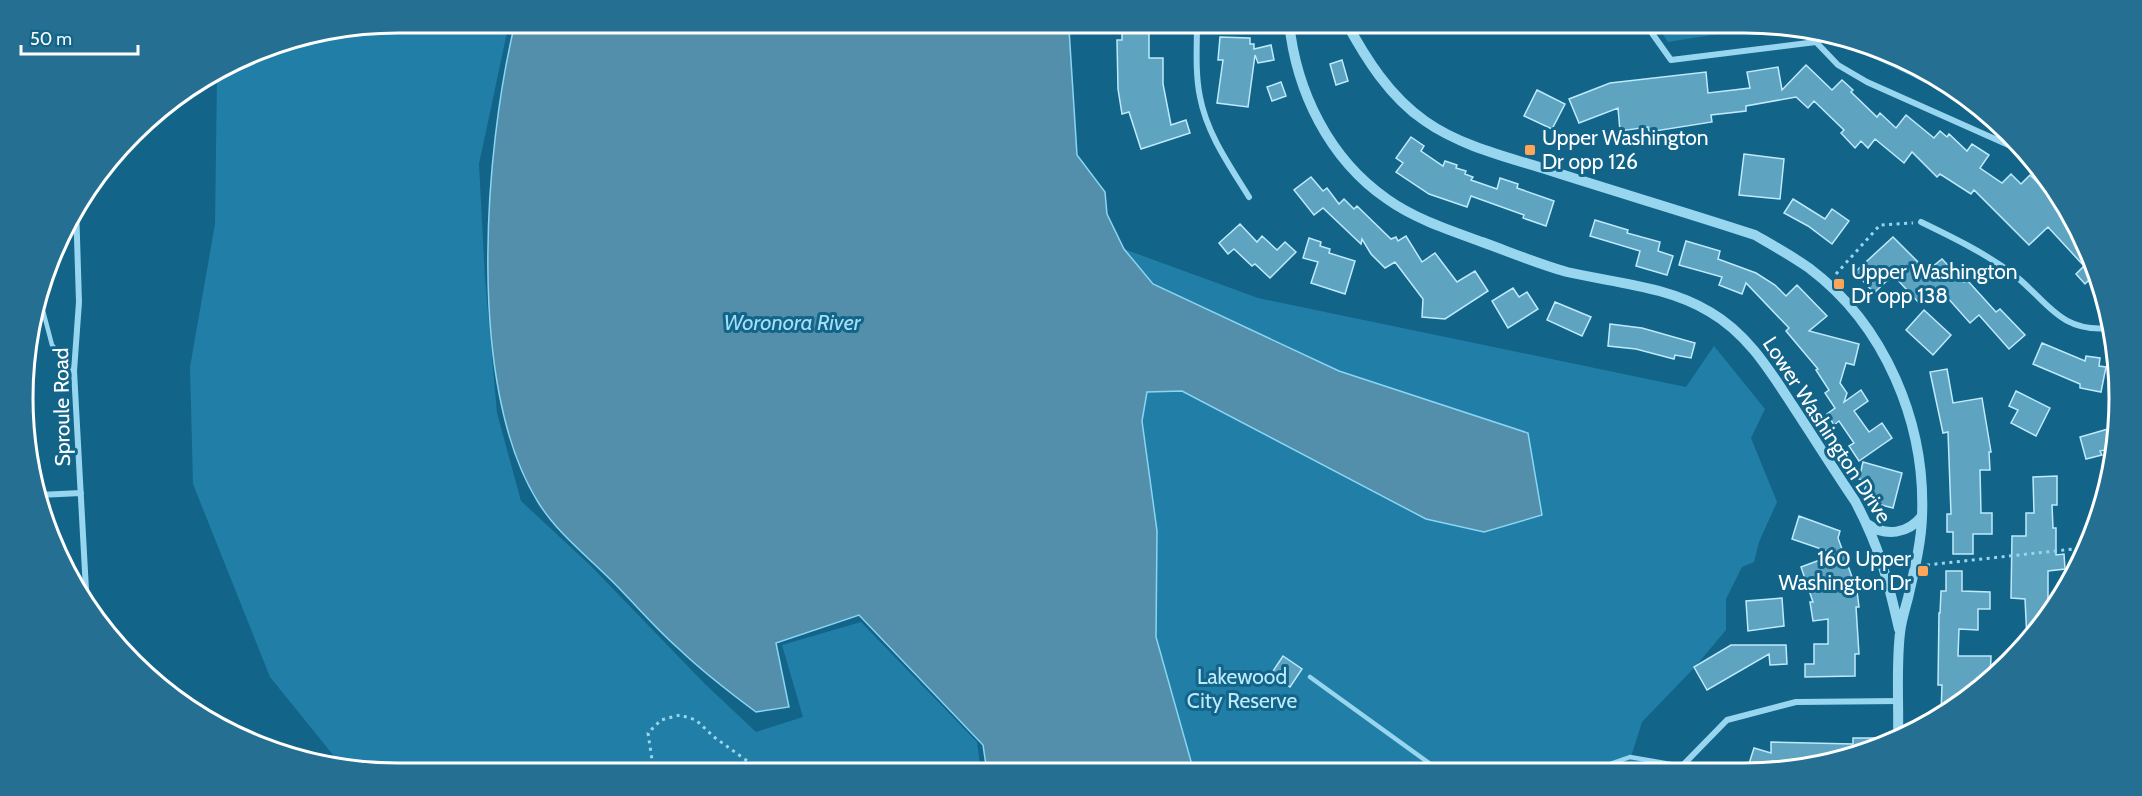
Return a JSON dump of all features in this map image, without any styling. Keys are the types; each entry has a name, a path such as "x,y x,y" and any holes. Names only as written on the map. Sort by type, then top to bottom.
{"street":[{"path":"1197,33 1198,83 1206,118 1222,154 1249,197"},
{"path":"1353,33 1386,85 1404,104 1444,132 1517,160 1755,235 1785,252 1828,284 1861,320 1881,349 1894,375 1906,407 1917,451 1922,516 1916,565 1900,632 1898,728"},
{"path":"1652,33 1671,60 1816,42 1838,65 1867,82 2005,144"},
{"name":"Lower Washington Drive","path":"1290,34 1298,73 1316,117 1328,139 1362,179 1387,200 1412,215 1438,226 1563,271 1673,295 1711,313 1749,343 1770,370 1867,524 1883,561 1900,632"},
{"path":"1921,222 1958,240 2013,275 2052,312 2075,325 2102,327"},
{"name":"Sproule Road","path":"77,225 80,302 74,371 86,586"},
{"path":"46,495 81,493"},
{"path":"1867,524 1884,532 1896,532 1914,525 1922,516"},
{"path":"1686,763 1727,720 1796,702 1899,700"}],"lane":[{"path":"43,312 52,345 74,371"},
{"path":"1310,677 1429,763"},
{"path":"1613,763 1630,757 1658,763"}],"path":[{"path":"1828,284 1880,225 1921,222"},
{"path":"1916,565 2076,549"},
{"path":"652,763 648,733 662,720 680,715 696,720 714,737 750,763"}],"green space":[{"path":"398,33 507,33 479,164 485,279 497,413 521,501 590,565 704,683 756,732 803,717 782,645 861,622 977,742 980,763 398,763 335,757 270,677 193,484 190,367 215,224 217,81 281,52 350,36"},
{"path":"1662,33 1724,33 1668,42"},
{"path":"1871,56 1937,89 1875,59"},
{"name":"Lakewood City Reserve","path":"1124,249 1258,298 1686,387 1714,346 1765,409 1751,438 1777,502 1759,542 1754,562 1742,567 1726,599 1726,630 1695,667 1642,722 1631,757 1665,763 1191,763 1156,637 1157,531 1142,421 1146,392 1182,391 1426,519 1528,433 1339,371 1153,284"}],"water":[{"name":"Woronora River","path":"513,33 1069,33 1077,155 1105,192 1107,214 1124,249 1153,284 1339,371 1528,433 1542,515 1484,532 1426,519 1182,391 1147,392 1142,421 1157,531 1156,637 1191,763 986,763 983,745 859,615 776,643 789,707 756,712 707,674 670,641 563,534 538,502 515,454 500,397 491,334 488,267 495,136"}],"building":[{"path":"1122,33 1149,33 1149,58 1163,58 1163,84 1171,125 1186,120 1190,133 1141,149 1129,112 1122,114 1118,89 1117,40 1122,40"},
{"path":"1220,37 1250,38 1250,44 1254,44 1254,49 1271,45 1274,60 1258,63 1255,55 1248,107 1217,103 1223,60 1218,60"},
{"path":"1342,60 1348,81 1336,85 1330,64"},
{"path":"1806,65 1832,90 1842,80 1877,117 1880,113 1896,128 1906,115 1934,138 1940,131 1947,137 1949,134 1967,151 1972,144 1989,155 1980,168 2002,183 2011,174 2021,184 2030,175 2040,186 2060,216 2081,258 2089,280 2085,284 2076,274 2084,266 2048,227 2029,245 1974,190 1971,194 1940,174 1937,177 1912,152 1904,163 1875,139 1868,148 1861,141 1855,148 1841,133 1844,130 1814,101 1808,108 1796,97 1746,106 1746,111 1711,115 1712,122 1649,132 1648,127 1620,131 1618,108 1579,123 1569,99 1610,83 1706,72 1708,93 1750,88 1747,72 1778,67 1782,90"},
{"path":"1281,82 1286,96 1272,101 1267,87"},
{"path":"1537,90 1565,104 1552,129 1524,116"},
{"path":"1411,137 1424,146 1421,151 1443,166 1445,161 1457,165 1456,168 1466,171 1465,174 1473,177 1471,180 1497,189 1500,178 1518,184 1517,188 1554,201 1546,226 1523,218 1524,215 1471,196 1467,207 1429,194 1396,172 1403,163 1396,158"},
{"path":"1744,154 1784,159 1780,199 1739,195"},
{"path":"1311,177 1323,191 1327,188 1339,204 1344,199 1354,209 1357,206 1391,239 1396,237 1398,241 1406,236 1422,262 1435,253 1457,282 1475,271 1488,291 1445,319 1422,317 1423,299 1395,262 1385,268 1371,254 1362,239 1361,244 1323,208 1314,215 1294,190"},
{"path":"1793,199 1825,219 1832,209 1849,221 1832,244 1808,226 1784,213"},
{"path":"1595,220 1628,230 1627,233 1660,242 1658,251 1673,256 1667,275 1636,266 1640,251 1590,236"},
{"path":"1240,224 1257,242 1262,236 1277,250 1285,242 1296,252 1270,278 1255,264 1252,266 1234,249 1228,254 1219,243"},
{"path":"1893,237 1927,271 1942,259 1964,282 1967,280 1996,312 2000,309 2025,335 2009,349 1979,315 1970,323 1938,287 1920,304 1893,275 1874,293 1855,272"},
{"path":"1309,238 1321,242 1320,246 1330,249 1329,253 1355,261 1345,294 1311,283 1318,262 1303,258"},
{"path":"1686,241 1720,251 1718,259 1756,273 1775,285 1786,296 1797,285 1827,316 1809,331 1859,344 1854,365 1846,363 1840,383 1847,393 1844,402 1861,390 1868,401 1854,411 1869,432 1882,423 1892,438 1859,461 1849,446 1854,443 1839,421 1834,425 1827,414 1835,408 1825,393 1829,390 1816,370 1818,369 1786,331 1789,328 1746,283 1742,294 1719,285 1722,277 1679,265"},
{"path":"1513,288 1519,297 1527,292 1538,309 1508,328 1492,301"},
{"path":"1555,302 1591,317 1582,336 1547,320"},
{"path":"1924,310 1951,335 1933,355 1906,330"},
{"path":"1610,324 1642,328 1695,343 1691,358 1675,355 1674,359 1636,349 1608,346"},
{"path":"2042,343 2085,361 2086,356 2100,358 2099,366 2106,367 2101,392 2080,388 2080,384 2033,364"},
{"path":"1947,369 1953,403 1982,398 1991,452 1989,452 1990,470 1980,470 1981,513 1992,513 1992,534 1973,534 1973,554 1953,554 1953,532 1947,532 1947,514 1951,514 1948,432 1943,433 1930,372"},
{"path":"2016,391 2050,408 2036,436 2011,423 2018,410 2009,406"},
{"path":"2107,429 2105,450 2100,451 2102,455 2086,459 2080,437"},
{"path":"1863,462 1902,473 1893,508 1874,503 1876,496 1864,492 1867,481 1859,479"},
{"path":"2057,476 2057,505 2052,505 2053,528 2056,528 2056,555 2064,554 2065,569 2048,571 2048,599 2026,629 2025,599 2011,598 2012,536 2026,536 2026,513 2034,513 2033,477"},
{"path":"1799,516 1840,531 1838,538 1857,591 1859,607 1856,607 1859,654 1855,654 1855,676 1805,677 1805,664 1814,664 1814,644 1828,644 1828,619 1813,621 1810,602 1813,602 1801,567 1836,554 1792,539"},
{"path":"1946,571 1962,571 1962,591 1990,592 1990,609 1978,609 1978,630 1959,629 1958,656 1991,656 1991,667 1966,688 1941,705 1942,685 1938,685 1939,613 1941,591 1946,591"},
{"path":"1782,598 1784,626 1748,631 1746,601"},
{"path":"1731,645 1786,645 1787,664 1770,665 1769,654 1707,690 1694,667"},
{"path":"1283,656 1302,669 1290,687 1271,674"},
{"path":"1853,738 1876,738 1815,756 1749,763 1754,748 1771,753 1771,742 1853,744"}],"place":[{"name":"Upper Washington Dr opp 126","path":"1530,150"},
{"name":"Upper Washington Dr opp 138","path":"1839,284"},
{"name":"160 Upper Washington Dr","path":"1923,571"}]}
